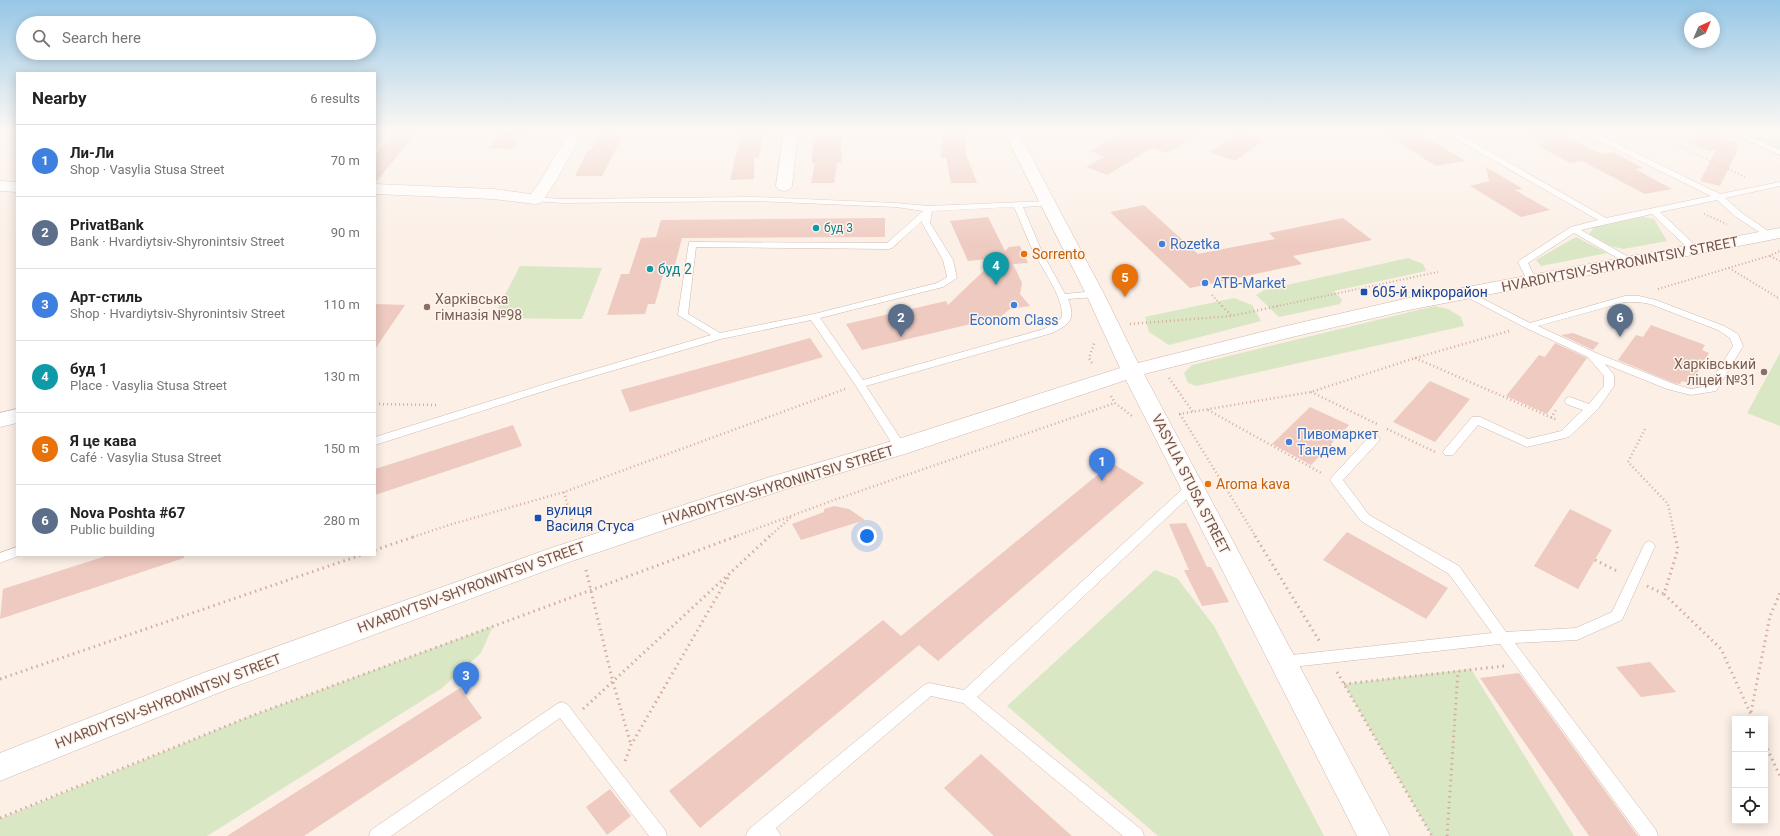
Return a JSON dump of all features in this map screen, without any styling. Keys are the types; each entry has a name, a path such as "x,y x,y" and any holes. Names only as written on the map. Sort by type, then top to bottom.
{"main road":[{"path":"376,189 493,194 535,199 555,169"},
{"path":"784,186 786,169"},
{"name":"VASYLIA STUSA STREET","path":"1031,169 1096,294 1132,371 1374,836"},
{"path":"0,186 16,186"},
{"name":"HVARDIYTSIV-SHYRONINTSIV STREET","path":"0,766 213,682 560,555 778,483 900,448 1132,371 1393,307 1696,250 1778,244"},
{"path":"0,420 16,416"}],"lane":[{"path":"1515,169 1605,221"},
{"path":"1662,169 1718,197 1739,215 1778,244"},
{"path":"1532,280 1523,262 1574,229 1765,186 1780,184"},
{"path":"535,199 570,201 754,199 896,205 927,211 1049,203"},
{"path":"860,384 1048,331 1061,325 1066,320 1068,313 1062,297 1037,250 1018,206"},
{"path":"376,441 567,380 719,336 814,317 940,285 952,278 948,260 926,223 927,211"},
{"path":"719,336 683,316 692,244 889,246 927,211"},
{"path":"1654,211 1696,250"},
{"path":"1574,229 1631,262"},
{"path":"1466,293 1529,326 1592,355 1671,387 1691,392 1712,389 1738,346 1734,336 1721,328 1653,302 1639,299 1625,299 1529,326"},
{"path":"1062,297 1096,294"},
{"path":"814,317 860,384 900,448"},
{"path":"1449,452 1476,420 1527,443 1565,434 1591,409 1609,386 1609,375 1592,355"},
{"path":"1570,401 1591,409"},
{"path":"1374,439 1336,480 1365,518 1454,570 1650,836"},
{"path":"967,697 1192,487"},
{"path":"1283,662 1503,638 1577,634 1617,616 1649,546"},
{"path":"0,558 16,552"},
{"path":"764,833 929,689 967,697 1136,836"},
{"path":"377,836 562,709 659,836"}],"path":[{"path":"1729,169 1765,186"},
{"path":"1684,204 1732,227"},
{"path":"1625,299 1769,256 1778,244"},
{"path":"1769,256 1780,261"},
{"path":"1728,268 1780,299"},
{"path":"1126,324 1231,316 1438,272"},
{"path":"1212,295 1231,316"},
{"path":"1173,415 1311,392 1415,358 1529,326"},
{"path":"1415,358 1573,427"},
{"path":"1168,377 1193,412"},
{"path":"376,550 450,525 564,492 860,384"},
{"path":"1311,392 1437,453"},
{"path":"0,818 251,716 793,515 1115,403"},
{"path":"376,404 439,405"},
{"path":"1208,410 1336,480"},
{"path":"1180,414 1330,658 1432,836"},
{"path":"1645,429 1628,462 1668,504 1678,549 1664,594 1721,649 1752,716"},
{"path":"564,492 573,525"},
{"path":"571,720 793,515"},
{"path":"0,679 358,556"},
{"path":"1595,560 1634,580"},
{"path":"586,570 613,682 631,745"},
{"path":"618,782 631,745 732,572"},
{"path":"1750,713 1770,616 1780,593"},
{"path":"1344,684 1522,664"},
{"path":"1447,836 1458,671"},
{"path":"1768,750 1780,776"}],"green space":[{"path":"1643,217 1654,219 1667,241 1623,249 1611,246 1589,234 1594,227"},
{"path":"1576,237 1607,253 1541,266 1536,260"},
{"path":"1408,258 1423,264 1426,271 1334,291 1342,300 1340,304 1279,317 1256,295 1264,290"},
{"path":"520,266 602,268 582,319 493,318"},
{"path":"1234,298 1252,305 1261,321 1169,345 1149,332 1145,317"},
{"path":"1435,306 1448,309 1461,317 1464,326 1196,386 1188,383 1184,373 1192,365"},
{"path":"1780,353 1780,426 1747,413"},
{"path":"1155,570 1177,578 1214,626 1324,836 1158,836 1007,706"},
{"path":"493,626 481,653 442,688 207,836 0,836 0,819 251,716"},
{"path":"1471,669 1574,836 1432,836 1344,684"}],"building":[{"path":"376,169 387,169 376,182"},
{"path":"578,169 606,169 602,176 575,176"},
{"path":"733,169 754,169 754,179 730,180"},
{"path":"814,169 836,169 834,183 811,183"},
{"path":"948,169 972,169 977,183 951,183"},
{"path":"1091,169 1117,169 1107,175"},
{"path":"1486,169 1489,169 1523,189 1515,190 1550,210 1521,217 1470,186 1489,181"},
{"path":"1597,169 1635,169 1672,189 1645,194"},
{"path":"1706,169 1728,169 1720,186 1700,181"},
{"path":"1144,205 1198,254 1275,239 1269,233 1343,218 1372,240 1293,256 1302,264 1190,288 1110,212"},
{"path":"988,217 1005,251 1009,247 1020,246 1028,263 1013,264 1022,283 1020,294 1030,306 1010,309 1000,317 862,350 846,324 946,301 948,305 997,258 968,261 950,221"},
{"name":"буд 2","path":"885,218 885,237 682,238 675,265 670,265 668,275 663,275 655,304 648,304 645,314 607,315 621,274 629,274 641,238 656,237 661,220"},
{"path":"376,304 405,305 376,348"},
{"path":"1651,325 1705,345 1702,350 1709,353 1691,384 1682,381 1680,384 1674,383 1618,360 1636,335 1643,337"},
{"path":"1573,333 1599,343 1593,350 1561,335"},
{"path":"810,338 823,357 630,412 621,390"},
{"path":"1555,343 1587,358 1547,414 1506,396 1539,355 1545,357"},
{"path":"1430,381 1470,399 1435,442 1393,422"},
{"path":"1310,407 1349,425 1311,465 1272,444"},
{"path":"513,425 522,446 376,495 376,469"},
{"path":"1112,463 1144,483 938,661 919,645 700,828 669,791 883,620 901,636"},
{"path":"834,506 849,509 865,520 801,540 792,524 824,512 824,509"},
{"path":"1570,509 1612,530 1578,589 1534,566"},
{"path":"1186,523 1207,567 1211,567 1229,602 1202,606 1184,570 1189,570 1169,524"},
{"path":"1347,532 1448,588 1426,619 1323,560"},
{"path":"106,556 184,556 184,558 0,619 3,589"},
{"path":"1650,662 1676,692 1641,697 1616,667"},
{"path":"1519,673 1638,836 1589,836 1480,678"},
{"path":"460,688 482,718 304,836 227,836"},
{"path":"981,754 1072,836 994,836 944,788"},
{"path":"610,789 631,816 607,835 586,807"}],"place":[{"name":"буд 3","path":"816,228"},
{"name":"Rozetka","path":"1162,244"},
{"name":"Sorrento","path":"1024,254"},
{"name":"буд 2","path":"650,269"},
{"name":"ATB-Market","path":"1205,283"},
{"name":"буд 1","path":"996,285"},
{"name":"605-й мікрорайон","path":"1364,292"},
{"name":"Я це кава","path":"1125,297"},
{"name":"Econom Class","path":"1014,305"},
{"name":"Харківська гімназія №98","path":"427,307"},
{"name":"PrivatBank","path":"901,337"},
{"name":"Nova Poshta #67","path":"1620,337"},
{"name":"Харківський ліцей №31","path":"1764,372"},
{"name":"Пивомаркет Тандем","path":"1289,442"},
{"name":"Ли-Ли","path":"1102,481"},
{"name":"Aroma kava","path":"1208,484"},
{"name":"вулиця Василя Стуса","path":"538,518"},
{"name":"Арт-стиль","path":"466,695"}]}
